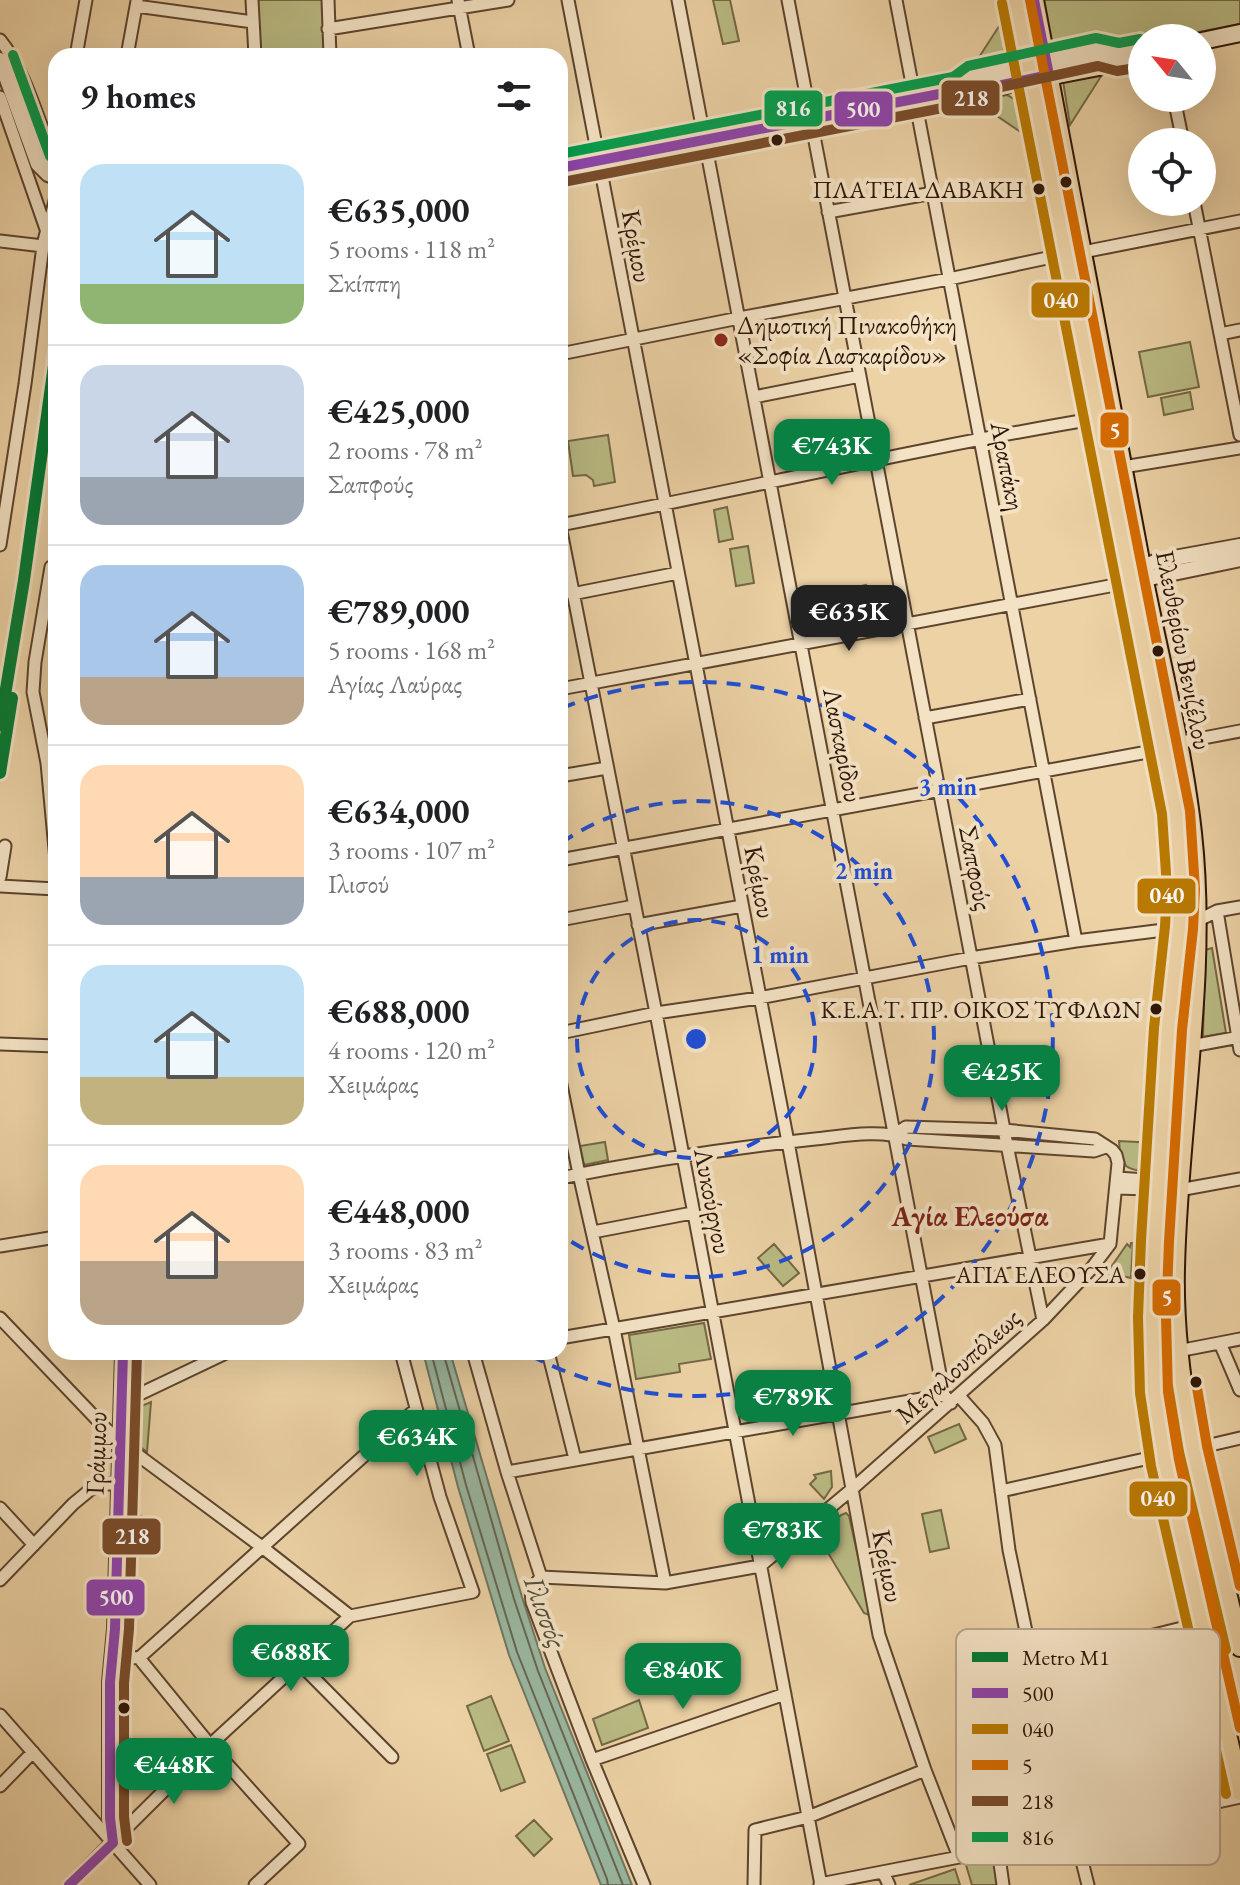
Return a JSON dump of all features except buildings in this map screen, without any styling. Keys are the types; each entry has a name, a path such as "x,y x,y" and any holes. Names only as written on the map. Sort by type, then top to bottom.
{"main road":[{"name":"Ελευθερίου Βενιζέλου","path":"1016,0 1039,70"},
{"name":"Ελευθερίου Βενιζέλου","path":"1034,0 1039,70 1074,253 1123,467 1170,746 1181,888 1188,924 1191,1046 1175,1271 1178,1351 1193,1449 1236,1616 1240,1647"},
{"path":"1216,38 1240,33"},
{"path":"568,167 960,90 972,79 1039,70 1099,67 1128,55"},
{"name":"Ελευθερίου Βενιζέλου","path":"1074,253 1099,418 1139,576"},
{"name":"Ελευθερίου Βενιζέλου","path":"1188,924 1168,1029 1152,1318 1154,1393 1163,1455 1203,1629"},
{"name":"Ελευθερίου Βενιζέλου","path":"1220,1704 1240,1794"}],"street":[{"path":"77,48 86,0"},
{"path":"252,0 255,48"},
{"path":"328,0 329,48"},
{"path":"328,29 459,4 508,0"},
{"name":"Κρέμου","path":"568,0 788,1142 879,1635 956,1849"},
{"name":"Λασκαρίδου","path":"678,0 922,1276 951,1398"},
{"name":"Σαπφούς","path":"788,0 1043,1320"},
{"name":"Αραπάκη","path":"896,0 1076,941"},
{"path":"129,48 137,3 253,22"},
{"path":"459,4 467,48"},
{"path":"0,40 19,68 48,144"},
{"path":"0,61 38,164 48,174"},
{"path":"1,102 46,229"},
{"path":"828,212 933,193"},
{"path":"1197,216 1240,435"},
{"path":"568,352 1240,221"},
{"path":"0,545 48,225"},
{"path":"0,241 43,246"},
{"path":"1220,334 1240,330"},
{"path":"754,397 860,376"},
{"path":"568,523 876,459 1099,418"},
{"path":"1123,467 1240,448"},
{"path":"1139,576 1158,561 1240,546"},
{"path":"568,687 1240,559"},
{"name":"Λυκούργου","path":"568,571 656,1013 820,1884"},
{"path":"572,594 678,573"},
{"path":"48,597 35,662 33,692 48,750"},
{"path":"925,718 1030,699"},
{"path":"568,859 1044,771 1240,731"},
{"path":"568,775 607,768"},
{"path":"0,877 5,846"},
{"path":"0,886 48,889"},
{"path":"568,918 634,906"},
{"path":"638,925 742,906"},
{"path":"568,1031 971,958 1188,924 1217,911 1240,907"},
{"path":"1217,911 1240,1050"},
{"path":"1191,1046 1239,1037"},
{"path":"0,1044 48,1046"},
{"path":"568,1337 1110,1244 1118,1163 1112,1150 1095,1139 1004,1130 906,1127 895,1134"},
{"path":"568,1128 614,1329 665,1583"},
{"path":"568,1176 682,1157 847,1136 895,1134 907,1139 1094,1151 1106,1147"},
{"path":"1117,1183 1159,1185 1179,1190 1240,1179"},
{"path":"593,1232 692,1213"},
{"path":"0,1246 48,1238"},
{"name":"Μεγαλουπόλεως","path":"541,1577 665,1583 760,1566 1043,1320 1110,1244"},
{"path":"0,1318 94,1418 120,1441 350,1616"},
{"path":"1178,1351 1240,1339"},
{"path":"1220,1343 1240,1390"},
{"name":"Γράμμου","path":"113,1843 110,1682 123,1360"},
{"path":"121,1403 211,1360"},
{"path":"69,1885 210,1745 350,1616 473,1592 440,1497 403,1360"},
{"path":"477,1360 507,1472 541,1577 531,1590 532,1602 644,1885"},
{"path":"550,1360 575,1459"},
{"path":"507,1472 837,1413 951,1398 983,1423 995,1445 1009,1550 1025,1629"},
{"path":"112,1656 139,1658 416,1409"},
{"path":"1193,1449 1240,1438"},
{"path":"1001,1491 1163,1455"},
{"path":"0,1580 90,1490 103,1484 119,1484"},
{"path":"0,1508 34,1545"},
{"path":"1177,1629 1202,1623"},
{"path":"139,1658 210,1745 299,1844 255,1885"},
{"path":"298,1662 392,1757"},
{"path":"592,1760 785,1694"},
{"path":"0,1715 150,1885"},
{"path":"0,1786 33,1752"},
{"path":"754,1885 755,1830 808,1817 925,1770"},
{"path":"1220,1799 1240,1794"},
{"path":"820,1884 956,1858"},
{"path":"1000,1865 1003,1885"},
{"path":"1083,1865 1088,1885"},
{"path":"883,1872 889,1885"}],"green space":[{"path":"258,0 326,0 329,48 261,48"},
{"path":"713,0 730,0 739,41 723,44"},
{"path":"1042,0 1240,0 1240,24 1216,29 1216,24 1128,24 1128,44 1108,42 1075,50 1052,44"},
{"path":"1003,20 1003,53 994,60 974,65"},
{"path":"1105,70 1070,125 1063,81"},
{"path":"1007,95 1020,107 1028,137 975,101"},
{"path":"1190,342 1199,387 1148,397 1139,352"},
{"path":"1190,392 1193,409 1164,415 1161,398"},
{"path":"608,435 615,482 594,486 593,480 586,475 573,476 568,441"},
{"path":"727,507 733,539 719,542 714,510"},
{"path":"748,546 754,583 736,586 730,549"},
{"path":"866,585 868,597 843,601 841,590"},
{"path":"1212,948 1226,1033 1203,1037 1205,950"},
{"path":"1119,1141 1155,1143 1152,1168 1139,1170 1126,1166"},
{"path":"605,1142 608,1160 584,1165 580,1146"},
{"path":"1131,1243 1131,1278 1107,1273 1127,1244 1130,1247"},
{"path":"774,1244 799,1273 783,1286 758,1258"},
{"path":"1166,1276 1170,1346 1163,1346"},
{"path":"704,1323 711,1359 679,1364 680,1372 636,1379 629,1335"},
{"path":"151,1402 147,1452 130,1439 132,1410"},
{"path":"959,1424 966,1439 935,1453 928,1437"},
{"path":"831,1471 832,1487 824,1499 810,1484 816,1478 814,1475"},
{"path":"941,1510 949,1548 930,1552 922,1514"},
{"path":"131,1512 153,1521 151,1531 130,1561 128,1559"},
{"path":"846,1513 869,1615 864,1613 818,1536"},
{"path":"491,1696 509,1741 484,1751 467,1706"},
{"path":"639,1700 648,1728 602,1745 593,1719"},
{"path":"511,1745 525,1782 501,1791 487,1754"},
{"path":"534,1820 552,1839 534,1856 516,1836"},
{"path":"966,1865 998,1865 1000,1885 972,1885"},
{"path":"955,1869 960,1885 909,1885"}],"water":[{"path":"425,1360 452,1360 545,1668 632,1885 601,1885 509,1655 458,1487"}],"metro line":[{"name":"Μ1","path":"0,725 48,408"},
{"name":"Μ1","path":"0,773 12,698"}],"transit line":[{"name":"5","path":"1030,0 1190,811 1195,889 1182,1030 1169,1242 1166,1318 1168,1392 1179,1460 1217,1629"},
{"name":"500","path":"1034,0 1049,75"},
{"name":"040","path":"1002,3 1162,814 1167,888 1154,1028 1141,1240 1138,1317 1140,1393 1151,1466 1188,1629"},
{"name":"816","path":"568,152 953,77 968,66 1096,38 1119,43 1128,41"},
{"name":"816","path":"13,55 48,151"},
{"name":"218","path":"568,181 963,104 979,92 1098,66 1117,71 1128,69"},
{"name":"500","path":"568,166 1049,75"},
{"name":"500","path":"113,1843 110,1818 110,1682 115,1629 123,1360"},
{"name":"218","path":"127,1841 124,1817 124,1683 129,1629 137,1360"},
{"name":"5","path":"1196,1382 1207,1446 1240,1586"},
{"name":"040","path":"1168,1386 1179,1452 1226,1650"},
{"name":"5","path":"1220,1640 1240,1728"},
{"name":"040","path":"1220,1768 1226,1794"},
{"name":"500","path":"69,1885 113,1843"}],"place":[{"name":"ΠΛΑΤΕΙΑ ΔΑΒΑΚΗ","path":"1039,189"},
{"name":"Δημοτική Πινακοθήκη «Σοφία Λασκαρίδου»","path":"721,340"},
{"name":"Κ.Ε.Α.Τ. ΠΡ. ΟΙΚΟΣ ΤΥΦΛΩΝ","path":"1156,1009"},
{"name":"ΑΓΙΑ ΕΛΕΟΥΣΑ","path":"1140,1274"}],"district":[{"name":"Αγία Ελεούσα","path":"970,1216"}],"water label":[{"name":"Ιλισσός","path":"546,1612"}]}
